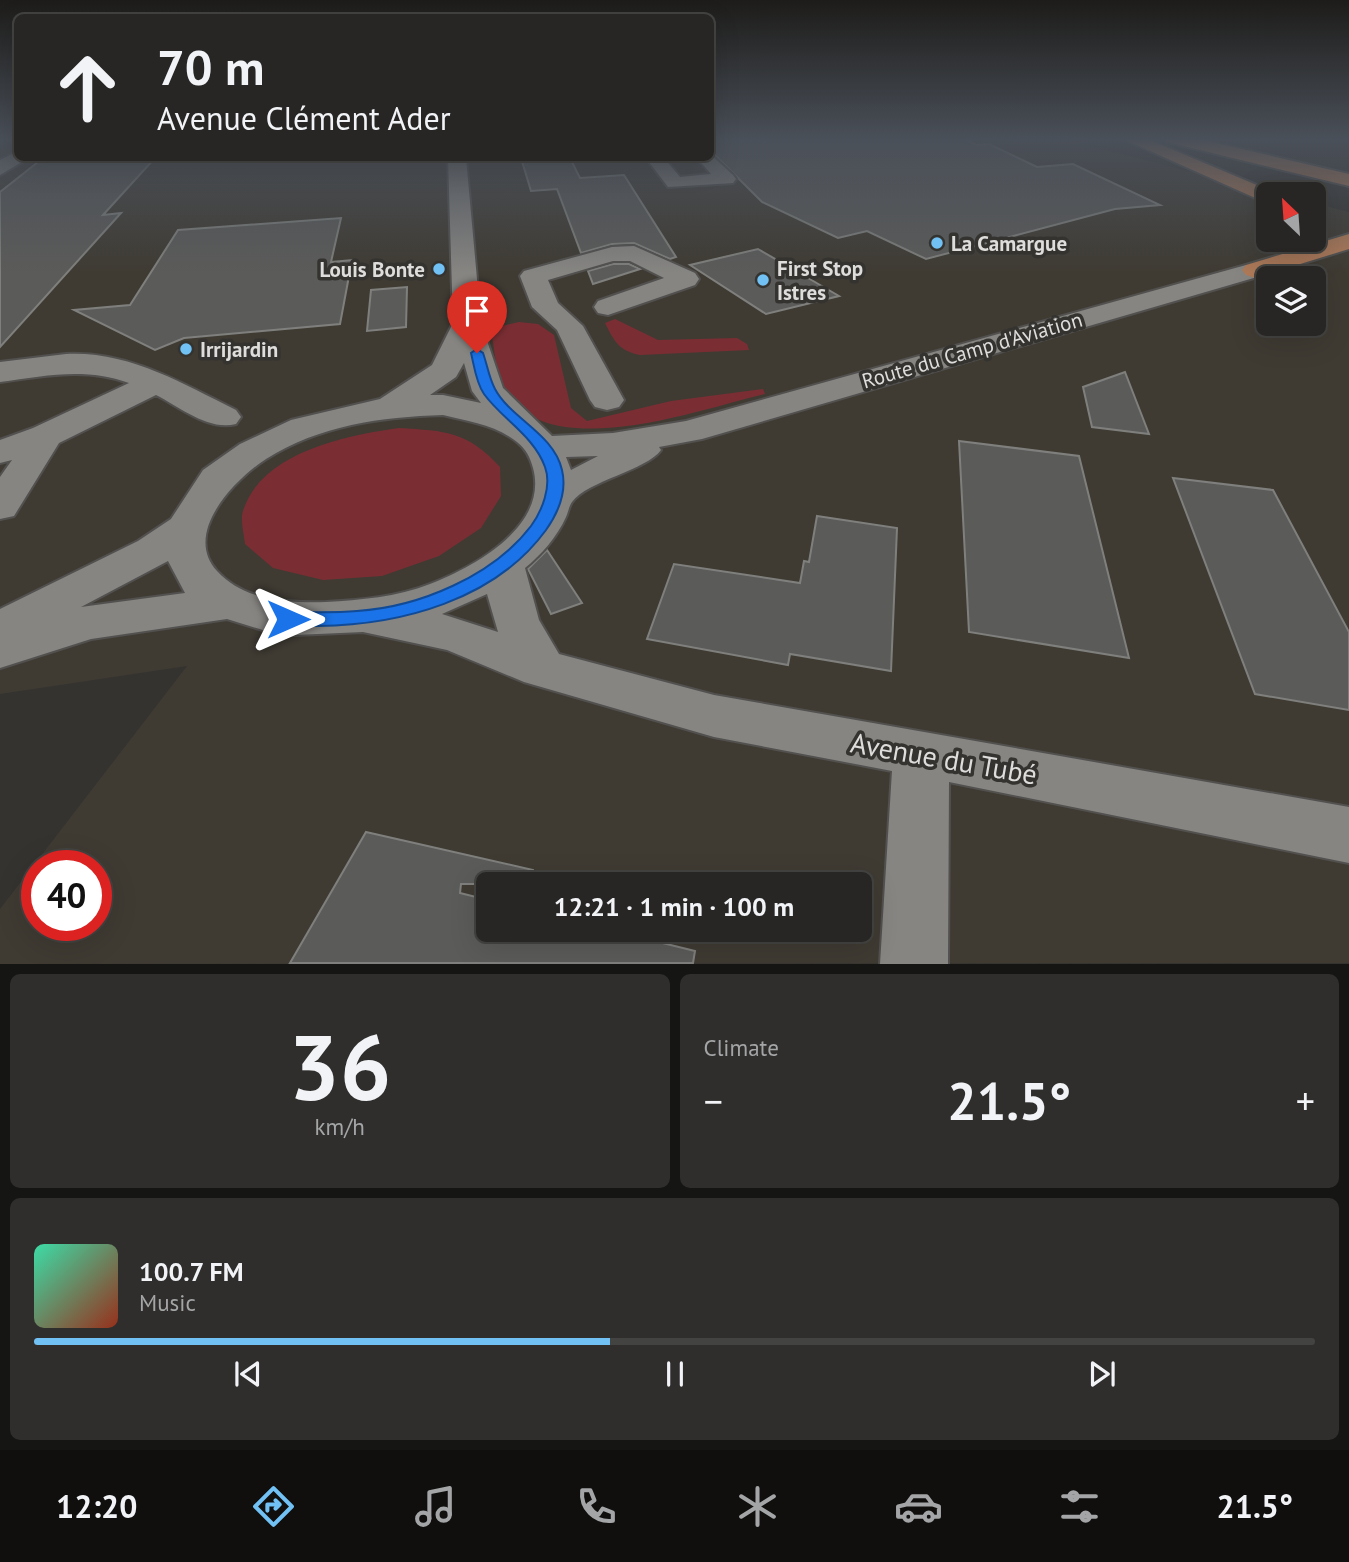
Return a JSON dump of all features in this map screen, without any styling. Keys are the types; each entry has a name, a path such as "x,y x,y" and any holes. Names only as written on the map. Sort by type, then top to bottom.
{"main road":[{"path":"1236,183 1256,191"},
{"path":"1255,270 1337,244"}],"street":[{"path":"331,417 257,448 227,470 201,497 187,527 187,555 200,582 230,603 288,619 359,618 413,607 462,589 502,565 546,517 554,495 554,469 534,439 488,391 467,323 459,183"},
{"path":"607,400 569,326 546,307 533,276 612,254 635,253 686,279 608,307"},
{"name":"Route du Camp d'Aviation","path":"534,439 613,444 689,431 1255,270"},
{"path":"391,406 445,370 467,323"},
{"path":"0,372 84,362 106,365 156,383 224,417 262,425 331,417 391,406 443,405 488,414 534,439"},
{"path":"0,452 46,436 156,383"},
{"path":"224,417 239,437 227,470"},
{"name":"Route du Camp d'Aviation","path":"554,495 605,466 689,431"},
{"path":"0,507 46,436"},
{"path":"0,629 153,551 187,527"},
{"path":"502,565 516,620 542,668"},
{"path":"0,650 88,622 230,603"},
{"name":"Avenue du Tubé","path":"359,618 456,634 542,668 714,716 1032,773 1349,835"},
{"path":"914,964 921,754"}],"shaded area":[{"path":"0,183 1236,183 1256,188 1256,252 1326,252 1326,206 1349,212 1349,963 0,964 0,909 21,882 21,941 112,941 112,850 45,850 187,666 0,694"},
{"path":"615,319 658,340 737,338 747,344 749,350 640,355 627,351 614,340 605,323"},
{"path":"519,322 538,324 554,335 571,408 587,421 671,401 763,389 765,394 635,425 565,427 536,419 508,395 500,380 496,363 492,337 502,326"},
{"path":"399,428 455,435 477,446 500,467 501,496 481,528 439,556 382,576 323,580 273,568 245,544 243,511 253,491 268,474 309,450 356,436"}],"building":[{"path":"11,183 132,183 103,215 121,213 0,347 0,192"},
{"path":"529,183 629,183 676,257 670,259 634,243 612,244 581,253 557,189 531,191"},
{"path":"743,183 1113,183 1160,205 1115,209 926,259 867,231 838,238 762,202"},
{"path":"341,218 331,262 352,260 340,324 184,338 155,350 74,310 130,305 178,230"},
{"name":"First Stop Istres","path":"758,249 839,296 766,314 690,265"},
{"path":"613,264 629,264 640,269 593,284 588,271"},
{"path":"407,287 406,327 367,331 371,290"},
{"path":"1125,372 1149,434 1092,427 1083,387"},
{"path":"959,441 1079,456 1129,658 969,632"},
{"path":"1173,478 1273,490 1349,632 1349,710 1255,694"},
{"path":"817,516 897,528 891,671 790,654 788,665 647,639 674,564 800,583 804,561 809,562"},
{"path":"547,550 582,603 551,614 528,569"},
{"path":"366,832 533,870 476,872 476,884 461,884 460,893 476,897 476,942 659,942 695,951 693,963 290,963"}],"place":[{"name":"La Camargue","path":"937,243"},
{"name":"Louis Bonte","path":"439,269"},
{"name":"First Stop Istres","path":"763,280"},
{"name":"Irrijardin","path":"186,349"}],"route":[{"path":"288,619 359,618 413,607 462,589 502,565 528,541 546,517 554,495 554,469 543,447 488,391 477,353"}]}
